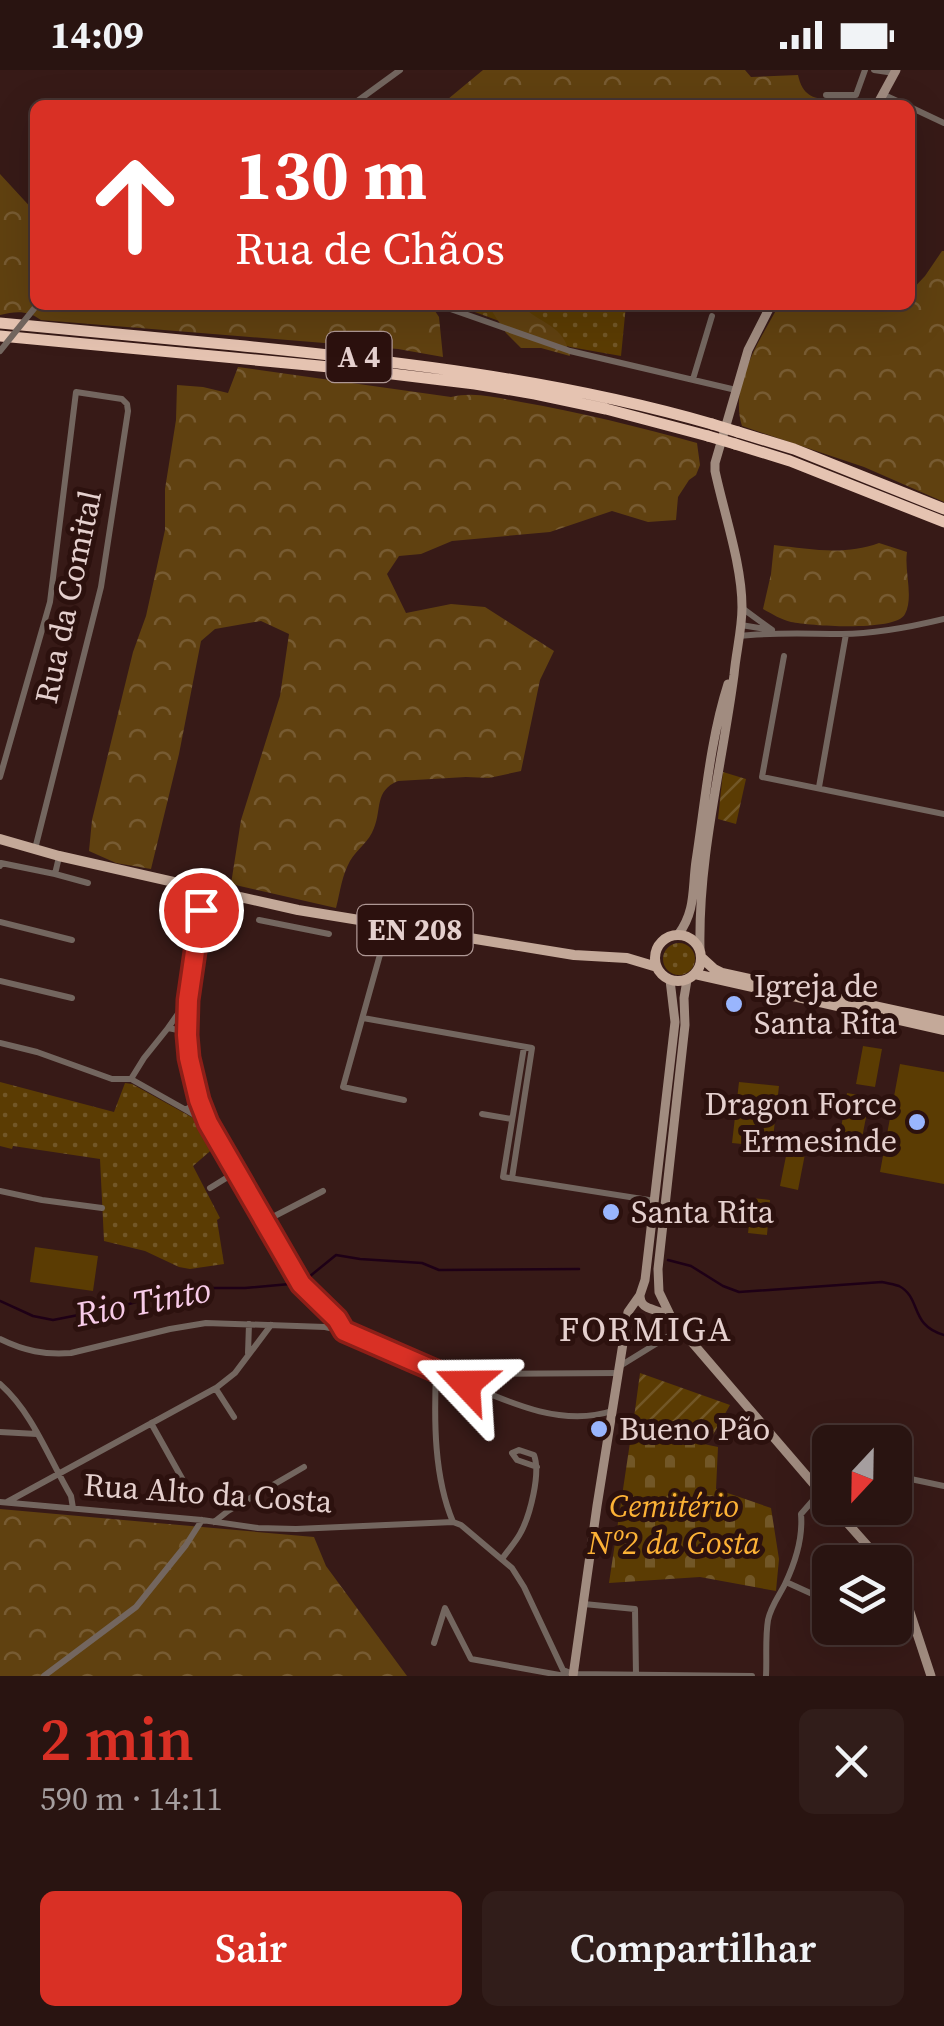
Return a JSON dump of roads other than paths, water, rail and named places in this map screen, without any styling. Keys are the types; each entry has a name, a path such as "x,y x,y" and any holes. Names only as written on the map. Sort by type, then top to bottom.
{"highway":[{"name":"A 4","path":"0,322 351,356 608,396 736,438 944,522"},
{"name":"A 4","path":"0,336 475,384 710,430"},
{"name":"A 4","path":"736,438 794,449 944,509"}],"main road":[{"path":"879,100 895,72"},
{"path":"625,1332 640,1312 660,1302 658,1269 685,1025 684,998 691,977 700,967 706,859 740,631 742,608 737,568 715,472 716,454 748,350 769,310"},
{"path":"735,663 723,699 712,762 694,872 692,911 678,935 695,942 714,969 722,972 944,1020"},
{"name":"EN 208","path":"0,839 298,910 574,955 627,958 657,967 670,980"},
{"name":"EN 208","path":"627,958 657,949 669,936 678,935"},
{"path":"657,949 657,967"},
{"path":"812,1481 672,1320 640,1302 675,1022 670,980 691,977 944,1030"},
{"path":"570,1675 630,1307 651,1287 660,1294 672,1320"},
{"path":"850,1525 867,1545"},
{"path":"912,1617 932,1676"}],"street":[{"path":"359,100 400,70"},
{"path":"826,95 856,95 864,70"},
{"path":"874,70 895,72"},
{"path":"882,94 895,100"},
{"path":"915,110 944,124"},
{"path":"0,351 33,310"},
{"path":"453,310 570,351 736,390"},
{"path":"694,379 712,316"},
{"name":"Rua da Comital","path":"0,777 50,602 76,392 122,399 128,411 101,587 35,850"},
{"path":"742,608 775,631"},
{"path":"740,631 846,634 906,629 944,618"},
{"path":"819,787 846,634"},
{"path":"784,656 762,777 944,814"},
{"path":"55,874 59,856"},
{"path":"0,864 88,883"},
{"path":"204,889 188,1000 187,1035 199,1100 208,1123 301,1284 344,1331"},
{"path":"295,928 298,910"},
{"path":"259,920 329,934"},
{"path":"0,922 72,940"},
{"path":"388,926 342,1088 404,1100"},
{"path":"0,982 72,998"},
{"path":"131,1079 188,1000"},
{"path":"363,1018 532,1048 507,1178"},
{"path":"168,1028 187,1035"},
{"path":"0,1043 112,1079 131,1079 208,1123"},
{"path":"507,1178 524,1047"},
{"path":"186,1110 199,1100"},
{"path":"482,1114 512,1120"},
{"path":"210,1188 236,1172"},
{"path":"507,1178 655,1201 660,1204 663,1225"},
{"path":"655,1201 660,1199 668,1180"},
{"path":"265,1221 323,1190"},
{"path":"0,1192 102,1208"},
{"path":"0,1339 31,1351 71,1353 206,1324 325,1327 344,1331 507,1402 562,1415 595,1416 612,1411"},
{"path":"248,1353 249,1324"},
{"path":"3,1502 216,1388 235,1373 272,1324"},
{"path":"453,1379 461,1374 619,1370 680,1329"},
{"path":"436,1372 438,1453 453,1522 512,1568 562,1670 570,1675"},
{"path":"0,1384 18,1402 37,1434 71,1496 73,1508"},
{"path":"216,1388 234,1417"},
{"path":"595,1416 610,1424"},
{"path":"151,1423 184,1482"},
{"path":"0,1432 37,1434"},
{"path":"214,1522 304,1467"},
{"path":"502,1559 522,1532 537,1467"},
{"path":"912,1479 944,1486"},
{"path":"29,1489 31,1505"},
{"path":"766,1676 768,1619 798,1546 801,1514 812,1500"},
{"name":"Rua Alto da Costa","path":"3,1502 296,1530 453,1522"},
{"path":"44,1676 136,1607 202,1520"},
{"path":"786,1582 812,1594"},
{"path":"584,1604 636,1608 636,1675"},
{"path":"434,1644 445,1608 471,1659 570,1675 752,1676"}],"waterway":[{"name":"Rio Tinto","path":"304,1281 336,1255 422,1263 439,1270 579,1269"},
{"name":"Rio Tinto","path":"668,1260 691,1266 739,1292 882,1282 899,1286 911,1297 925,1325 944,1335"},
{"name":"Rio Tinto","path":"0,1301 53,1320 119,1307 183,1288 290,1284"}],"place":[{"name":"Igreja de Santa Rita","path":"734,1004"},
{"name":"Dragon Force Ermesinde","path":"917,1122"},
{"name":"Santa Rita","path":"611,1212"},
{"name":"Bueno Pão","path":"599,1429"}],"district":[{"name":"FORMIGA","path":"646,1329"}],"park label":[{"name":"Cemitério Nº2 da Costa","path":"674,1524"}]}
